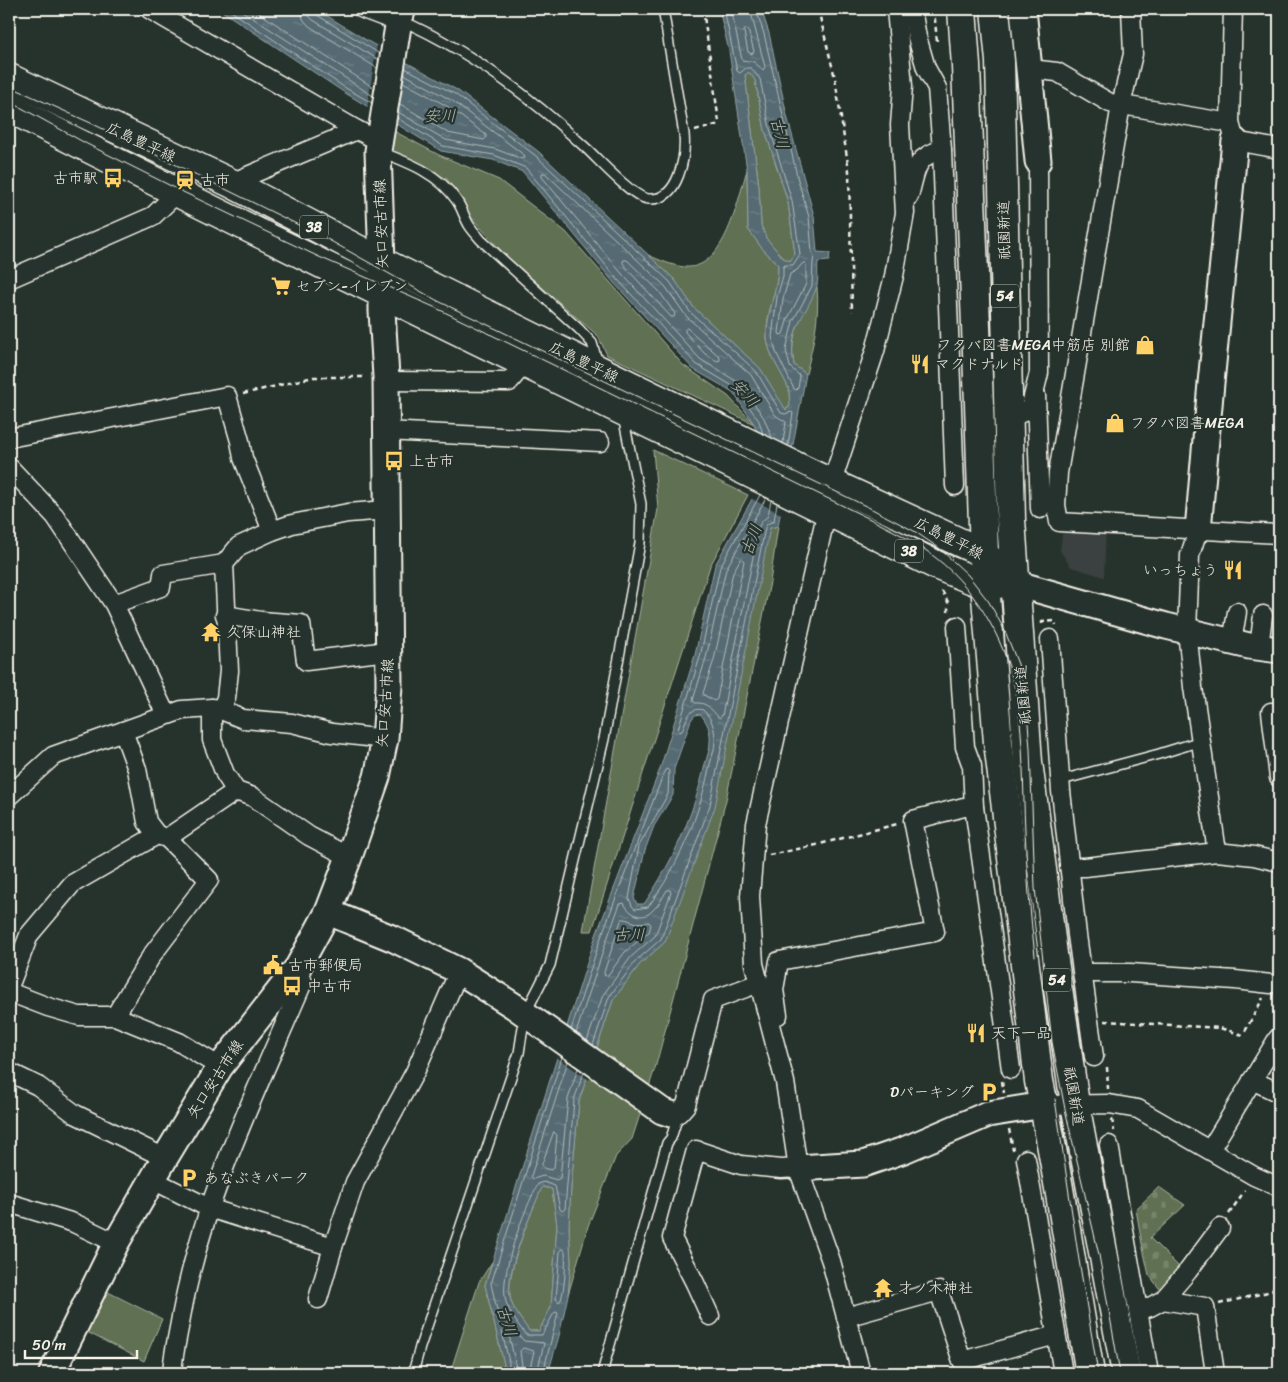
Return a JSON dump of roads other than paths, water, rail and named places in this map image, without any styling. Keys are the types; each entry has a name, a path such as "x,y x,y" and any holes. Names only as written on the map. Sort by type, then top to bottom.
{"main road":[{"name":"祇園新道","path":"995,9 1000,61 1008,419 1014,583 1028,762 1075,1104 1126,1373"},
{"name":"祇園新道","path":"962,10 984,513 983,553 998,742 1039,1081 1090,1373"},
{"name":"広島豊平線","path":"9,78 230,183 382,262 608,375 983,553 1014,583"},
{"name":"広島豊平線","path":"9,108 177,193 938,566 985,585 1014,583"}],"street":[{"path":"149,9 374,138"},
{"path":"363,9 400,22"},
{"path":"896,9 903,86 900,125 904,210"},
{"path":"912,9 917,37 926,68 937,88 942,150 955,486"},
{"path":"1008,419 1030,409 1039,374 1038,161 1023,9"},
{"path":"1130,9 1132,54 1121,105 1067,411 1058,473 1056,505 1059,522 1279,534"},
{"path":"1217,852 1187,631 1190,555 1198,530 1233,132 1233,9"},
{"name":"矢口安古市線","path":"52,1373 116,1243 220,1067 298,967 328,912 377,777 385,738 389,686 386,379 382,262 374,138 400,22"},
{"path":"1030,69 1057,72 1110,103 1233,132 1279,149"},
{"path":"230,183 374,138"},
{"path":"823,478 875,351 894,276 904,210 919,161 931,152 942,150"},
{"path":"9,279 153,216 177,193"},
{"path":"386,379 509,382 525,364"},
{"path":"1035,388 1040,509"},
{"path":"9,438 227,396 243,458 272,531"},
{"path":"952,403 979,404"},
{"path":"386,431 600,442"},
{"path":"9,467 55,516 114,604 166,715"},
{"path":"818,506 756,824 750,896 754,964 785,1082 798,1168 831,1261 860,1373"},
{"path":"114,604 161,587 162,574 224,564 240,546 292,524 348,513 387,510"},
{"path":"224,564 229,671 226,698 216,709 212,740 225,774 236,791 253,797 309,836 349,857"},
{"path":"1014,583 1187,631 1269,649 1263,615"},
{"path":"1232,642 1237,612"},
{"path":"225,615 261,621 300,624 306,661 388,651"},
{"path":"957,626 965,747 972,766 974,806 1011,1069"},
{"path":"1050,639 1065,784 1069,866 1094,1057"},
{"path":"9,794 53,756 182,710 216,709 243,719 292,724 332,733 385,738"},
{"path":"1271,712 1279,778"},
{"path":"116,1016 152,955 209,880 147,822 137,769 123,730"},
{"path":"972,766 998,742"},
{"path":"1028,762 1065,784"},
{"path":"9,987 28,935 72,884 162,836 236,791"},
{"path":"776,1048 782,1030 774,990 779,961 935,932 913,820 974,806"},
{"path":"1069,866 1085,867 1217,852 1254,856 1279,862"},
{"path":"328,912 394,939 459,971 671,1113 686,1105 714,1000 759,983"},
{"path":"992,930 1025,957"},
{"path":"1053,954 1077,935"},
{"path":"172,1373 187,1281 209,1208 246,1114 303,982 298,967"},
{"path":"318,1299 355,1182 415,1072 459,971"},
{"path":"1083,973 1130,973 1271,984"},
{"path":"9,992 48,1008 79,1016 116,1016 179,1042 220,1067"},
{"path":"1210,1150 1252,1080 1274,1036"},
{"path":"9,1072 38,1086 75,1114 159,1169 209,1208 333,1247"},
{"path":"1252,1080 1279,1093"},
{"path":"710,1316 696,1283 672,1238 696,1150 742,1165 781,1169 863,1164 904,1150 988,1114 1044,1106 1109,1104 1138,1109 1254,1176 1279,1187"},
{"path":"1110,1145 1149,1373"},
{"path":"1026,1159 1063,1373"},
{"path":"9,1203 74,1223 116,1243"},
{"path":"1138,1311 1163,1300 1188,1271 1220,1228"},
{"path":"1103,1250 1131,1274"},
{"path":"1048,1289 1071,1264"},
{"path":"846,1317 939,1291 962,1360 1056,1335"},
{"path":"1163,1300 1205,1308 1215,1373"}],"lane":[{"path":"400,22 429,34 491,71 533,102 635,194 647,200 659,198 668,193 682,168 685,151 684,134 663,9"},
{"path":"374,138 402,160 429,173 449,189 459,203 469,225 482,240 592,343 608,375"},
{"path":"413,1373 519,1053 528,1017 550,965 604,739 640,543 641,504 627,432 628,413"},
{"path":"1065,784 1201,742"},
{"path":"602,1373 667,1143 671,1138 671,1113"}],"water":[{"name":"古川","path":"219,9 316,9 371,43 457,90 539,152 674,279 694,308 760,368 786,410 790,406 789,389 772,357 767,337 768,319 777,283 778,265 761,247 748,229 747,170 729,51 719,9 761,9 769,33 787,116 814,216 817,252 830,253 829,261 818,262 816,289 795,333 792,353 794,365 806,374 778,526 770,528 715,807 665,942 640,964 613,1000 579,1101 571,1187 569,1227 571,1262 568,1295 548,1373 504,1373 504,1364 485,1285 595,938 660,769 695,655 715,565 764,478 766,455 754,424 733,392 693,369 614,283 523,172 493,160 441,151 342,91","holes":["749,72 755,80 765,130 788,202 795,254 790,261 783,258 766,238 761,225 759,187 745,75","700,714 705,720 710,738 709,750 695,801 689,819 664,871 644,904 637,904 634,898 645,850 654,826 673,795 674,769 691,720 695,715","542,1187 552,1189 557,1225 551,1307 539,1331 529,1331 512,1305 509,1290 514,1261 525,1227"]}],"tram line":[{"path":"9,86 93,124 327,239 438,301 872,509 914,531 939,548 968,575 989,602 1005,631 1018,664 1026,697 1030,749 1035,888 1052,1042 1065,1109 1099,1255 1120,1373"},
{"path":"9,101 87,144 181,191 317,256 434,307 895,531 936,558 966,587 989,621 1007,659 1013,679 1021,732 1025,831 1035,956"},
{"path":"1055,1099 1098,1373"}],"place":[{"name":"古市駅","path":"113,178"},
{"name":"古市","path":"185,180"},
{"name":"セブン-イレブン","path":"281,286"},
{"name":"フタバ図書MEGA中筋店 別館","path":"1145,345"},
{"name":"マクドナルド","path":"920,364"},
{"name":"フタバ図書MEGA","path":"1115,423"},
{"name":"上古市","path":"394,461"},
{"name":"いっちょう","path":"1233,570"},
{"name":"久保山神社","path":"211,632"},
{"name":"古市郵便局","path":"273,965"},
{"name":"中古市","path":"292,986"},
{"name":"天下一品","path":"976,1033"},
{"name":"Dパーキング","path":"989,1092"},
{"name":"あなぶきパーク","path":"189,1178"},
{"name":"才ノ木神社","path":"883,1288"}],"water label":[{"name":"安川","path":"440,115"},
{"name":"安川","path":"745,393"}]}
